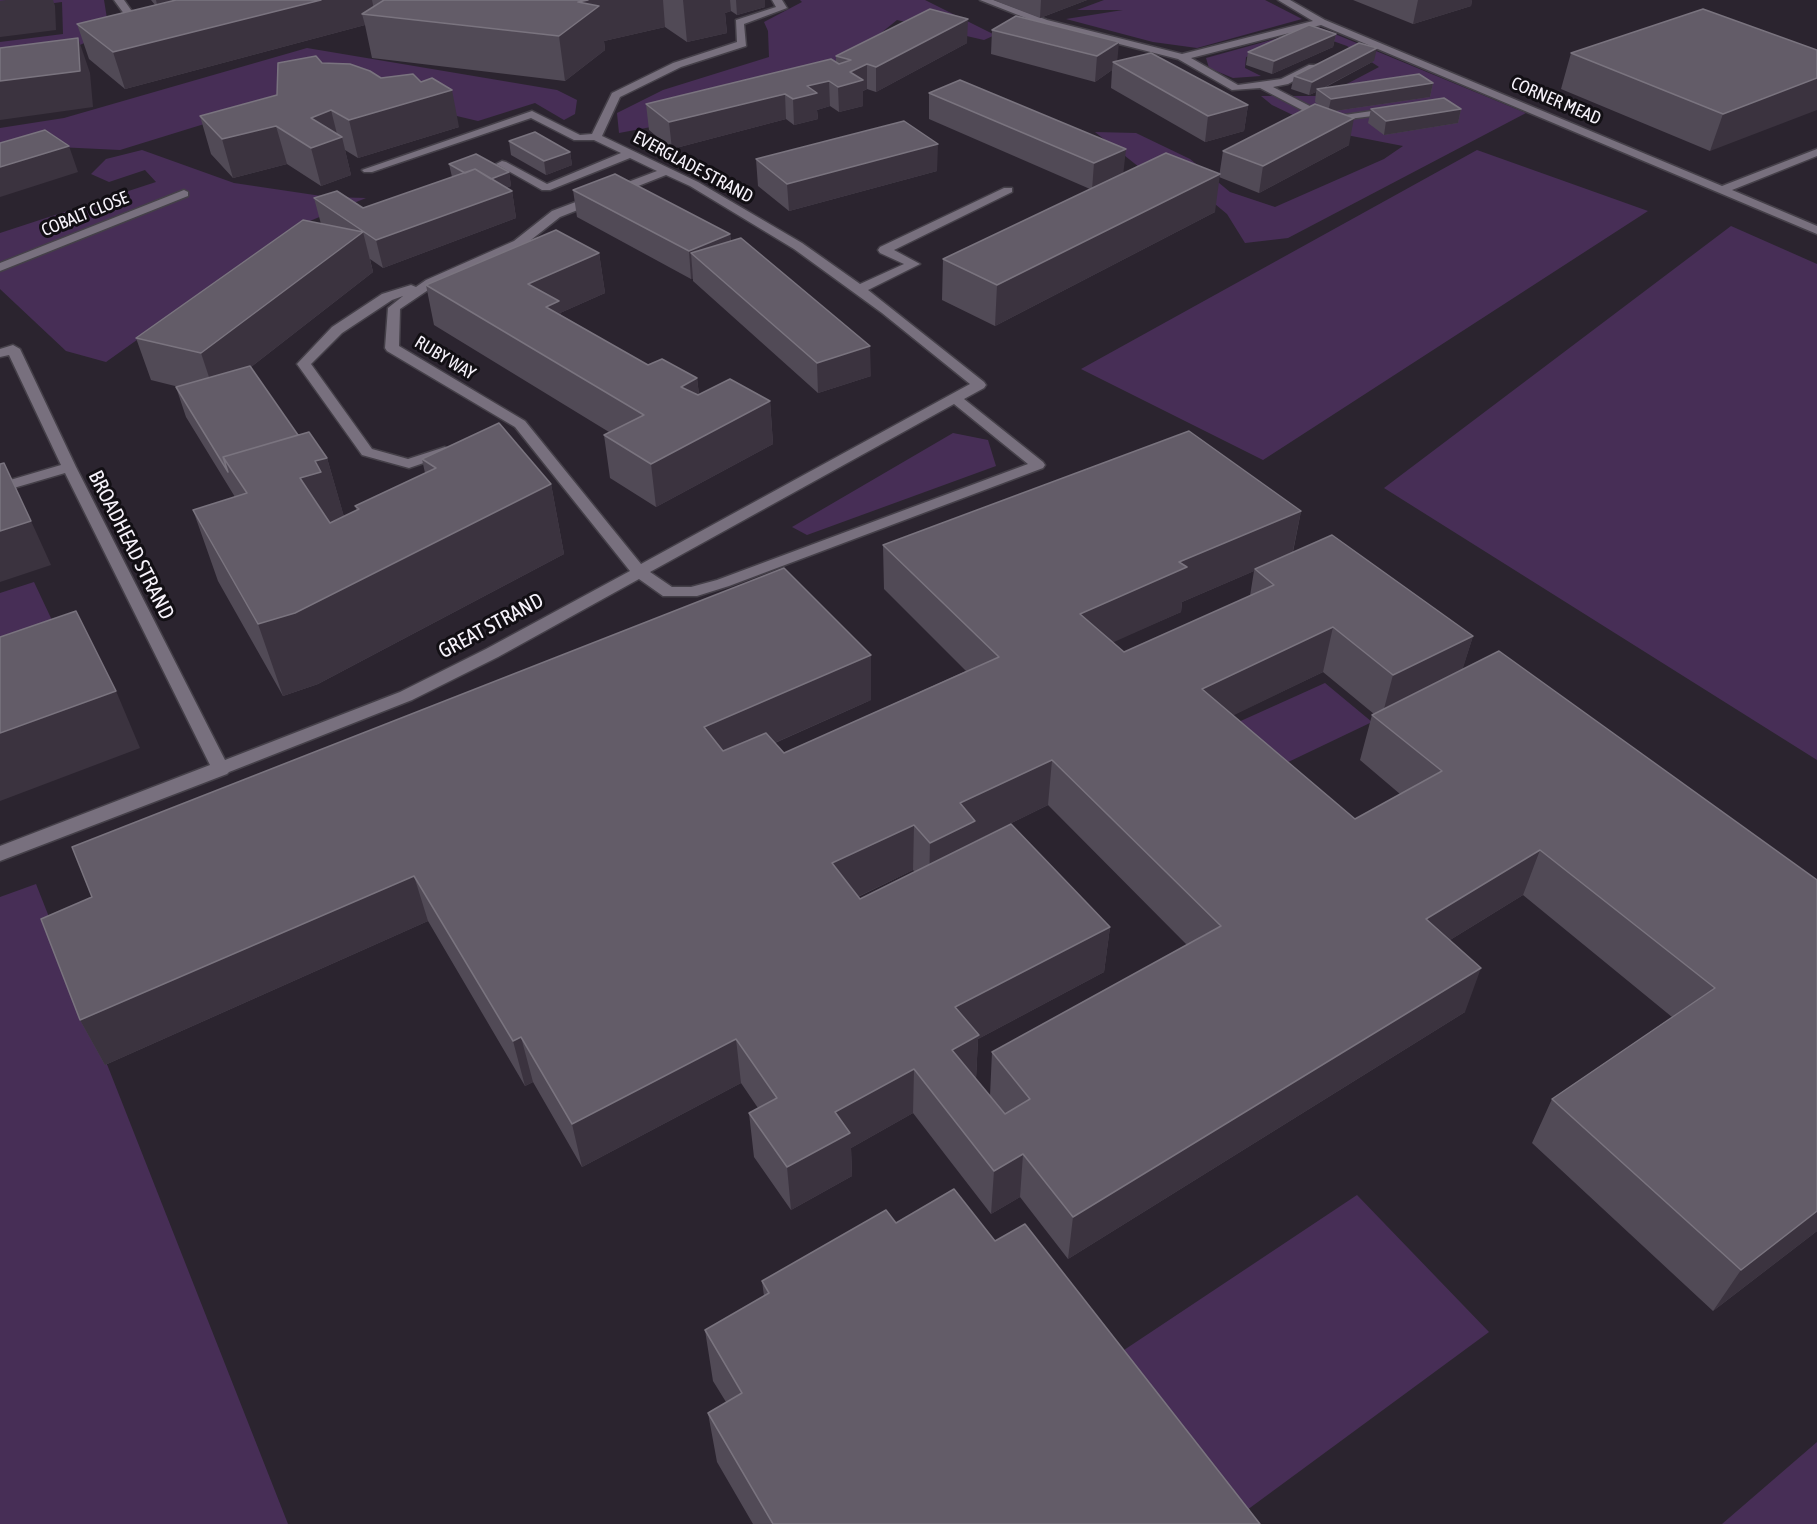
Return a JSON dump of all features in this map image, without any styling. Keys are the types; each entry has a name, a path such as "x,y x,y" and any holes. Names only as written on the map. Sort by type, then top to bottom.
{"street":[{"path":"122,0 133,20 162,22"},
{"path":"596,137 616,94 677,65 742,44 740,22 782,8 777,0"},
{"path":"985,0 1044,22 1182,57 1236,88 1284,82 1321,63"},
{"name":"CORNER MEAD","path":"1283,0 1322,22 1817,230"},
{"path":"1182,57 1322,22"},
{"path":"1262,85 1329,120 1408,109"},
{"name":"EVERGLADE STRAND","path":"368,170 532,114 578,138 596,137 694,184 798,246 979,385"},
{"path":"1722,190 1817,152"},
{"path":"502,164 546,188 631,153"},
{"name":"RUBY WAY","path":"666,171 556,213 518,244 430,283 394,308 392,348 520,424 639,572 669,592 702,589 1038,465 955,398"},
{"path":"858,290 914,264 884,250 1008,190"},
{"name":"COBALT CLOSE","path":"0,267 184,194"},
{"path":"430,283 387,297 337,330 304,364 367,452 409,464 453,448"},
{"name":"BROADHEAD STRAND","path":"0,335 6,351 69,467 221,770"},
{"name":"GREAT STRAND","path":"0,854 221,770 406,696 639,572 979,385"},
{"path":"498,432 520,424"},
{"path":"0,488 69,467"}],"shaded area":[{"path":"0,0 104,0 109,31 80,45 0,70 0,42 63,34 62,2 0,10"},
{"path":"800,0 925,0 995,35 984,40 897,20 838,68 651,127 619,133 617,113 663,90 769,57 768,31 764,22 802,2"},
{"path":"1104,0 1265,0 1302,19 1197,48 1153,42 1066,19 1123,10 1077,10"},
{"path":"1318,27 1526,113 1288,238 1245,243 1227,214 1203,194 1154,179 1095,132 1136,133 1190,159 1230,192 1275,207 1384,159 1403,146 1326,131 1272,105 1261,96 1324,96 1379,67 1347,46 1319,36 1246,57 1245,68 1261,76 1233,78 1209,68 1206,58"},
{"path":"307,48 557,90 577,100 575,114 564,120 535,103 478,121 342,89 311,91 120,150 58,147 0,166 0,128 64,118"},
{"path":"142,150 234,183 328,197 366,198 295,227 106,362 66,351 0,289 0,233 156,182 145,170 109,182 91,174 106,159"},
{"path":"1477,150 1648,211 1263,460 1081,369"},
{"path":"1731,226 1817,264 1817,760 1384,488"},
{"path":"953,433 988,440 996,466 807,535 792,527"},
{"path":"34,582 74,667 0,693 0,593"},
{"path":"1325,683 1372,722 1261,775 1214,733"},
{"path":"36,884 288,1524 0,1524 0,897"},
{"path":"1357,1195 1489,1332 1228,1524 1100,1366"},
{"path":"1817,1442 1817,1524 1722,1524"}],"building":[{"path":"176,0 321,0 113,52 77,24"},
{"path":"384,0 588,0 578,2 599,6 559,36 362,14"},
{"path":"930,9 968,19 876,67 867,64 850,72 863,80 838,87 829,81 807,86 817,93 793,99 785,94 669,122 646,104 831,59 839,64 851,60 836,56"},
{"path":"1703,9 1817,50 1817,78 1723,114 1571,53"},
{"path":"1016,16 1119,42 1097,56 992,30"},
{"path":"1309,25 1336,34 1274,61 1248,52"},
{"path":"78,38 80,71 0,81 0,48"},
{"path":"1359,43 1377,48 1312,82 1294,76"},
{"path":"1151,53 1248,105 1208,116 1113,62"},
{"path":"316,56 322,63 350,64 370,71 381,78 413,74 421,82 432,78 452,90 349,120 331,110 311,118 342,137 311,148 276,126 222,139 200,116 277,95 278,63"},
{"path":"1419,74 1433,83 1331,99 1317,89"},
{"path":"960,80 1126,149 1094,163 929,93"},
{"path":"1444,98 1461,109 1386,121 1371,109"},
{"path":"1315,104 1354,118 1263,166 1223,151"},
{"path":"904,121 938,144 787,184 756,159"},
{"path":"45,130 69,146 0,167 0,143"},
{"path":"535,132 570,152 544,161 509,141"},
{"path":"1166,153 1220,174 997,285 943,259"},
{"path":"476,154 509,172 491,179 475,169 465,173 449,164"},
{"path":"475,169 512,191 376,240 314,198 337,191 363,208"},
{"path":"615,174 730,234 689,251 573,190"},
{"path":"303,220 363,232 201,353 136,338"},
{"path":"556,230 599,253 528,284 559,301 546,307 648,365 662,359 697,378 681,387 698,395 730,379 770,401 651,464 604,435 644,415 426,285"},
{"path":"741,238 870,346 817,363 691,253"},
{"path":"250,366 298,435 223,457 228,472 176,387"},
{"path":"499,423 551,484 295,613 258,624 193,510 247,493 223,457 309,432 327,458 315,461 321,472 300,478 330,523 359,509 355,506 436,468 422,459"},
{"path":"1189,431 1301,511 1179,562 1187,567 1080,614 1124,652 1274,585 1255,569 1332,535 1473,636 1393,675 1333,627 1202,689 1355,819 1442,771 1372,715 1499,651 1817,880 1817,1211 1741,1270 1552,1099 1715,988 1540,850 1426,919 1481,968 1073,1217 1023,1154 994,1171 914,1069 835,1112 850,1133 787,1167 749,1113 777,1098 736,1039 572,1124 521,1037 513,1041 414,876 80,1020 41,919 92,897 72,847 784,568 871,655 704,727 723,751 766,733 784,753 999,657 883,545","holes":["1052,760 1221,926 992,1052 1030,1099 1005,1114 952,1050 979,1035 955,1007 1110,927 1011,824 860,899 832,863 914,825 930,843 975,821 960,803"]},
{"path":"4,463 31,521 0,531 0,464"},
{"path":"76,611 116,691 0,733 0,637"},
{"path":"954,1189 995,1241 1025,1224 1260,1524 773,1524 708,1413 742,1393 705,1330 769,1293 762,1281 886,1210 896,1223"}]}
